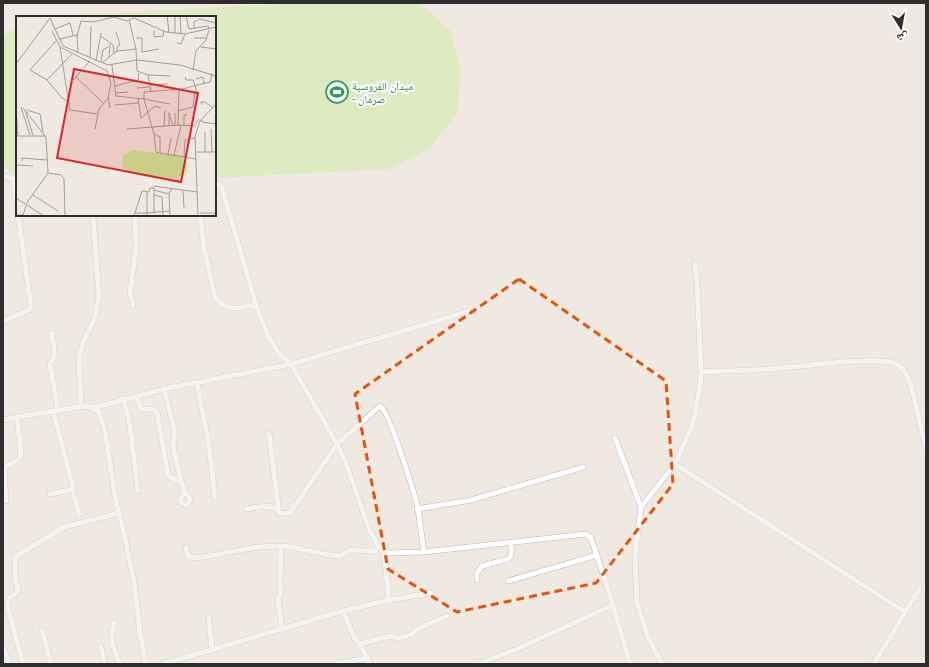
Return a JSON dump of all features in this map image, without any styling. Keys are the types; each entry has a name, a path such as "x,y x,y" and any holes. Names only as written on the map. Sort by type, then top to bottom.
{"street":[{"path":"3,176 16,179"},
{"path":"216,184 221,185 257,308 268,336 279,354 291,364 337,444 348,468 369,529 379,548 384,552 424,552 584,534 588,535 592,538 630,664"},
{"path":"3,321 29,310 31,306 18,216"},
{"path":"81,407 78,358 95,317 98,297 93,216"},
{"path":"133,306 130,292 136,249 135,216"},
{"path":"200,216 204,248 215,297 221,304 230,308 240,308 252,305 257,308"},
{"path":"641,507 676,464 695,414 701,372 696,264"},
{"path":"3,420 81,407 93,408 164,389 291,364 467,312"},
{"path":"52,333 55,356 50,364 56,411 72,489 79,514"},
{"path":"701,372 865,361 893,363 901,367 907,375 923,424 926,448"},
{"path":"197,383 209,445 215,497"},
{"path":"164,389 175,432 173,446 184,491"},
{"path":"136,396 141,409 152,409 157,412 168,475 171,478 181,481"},
{"path":"123,399 129,419 138,492"},
{"path":"246,508 268,506 274,507 279,513 290,513 337,444 378,406 382,407 390,421 418,509 424,552"},
{"path":"93,408 99,412 105,431 116,502 134,581 140,633 146,664"},
{"path":"6,501 4,469 6,466 18,460 21,456 17,417"},
{"path":"269,434 279,513"},
{"path":"615,438 641,507 635,557 637,603 648,638 660,663"},
{"path":"676,464 905,612"},
{"path":"418,509 482,497 584,467"},
{"path":"50,494 72,489"},
{"path":"23,664 7,605 9,599 17,594 18,591 15,574 15,557 64,527 119,513"},
{"path":"477,580 476,573 482,566 511,557 510,542"},
{"path":"186,548 188,556 195,558 241,550 281,546 304,549 320,554 340,556 348,550 374,551 379,548"},
{"path":"281,546 281,593 278,601 282,629"},
{"path":"384,552 389,600"},
{"path":"508,581 597,556"},
{"path":"874,664 919,589"},
{"path":"162,664 343,611 389,600 431,593"},
{"path":"478,664 517,649 613,605"},
{"path":"343,611 355,638 360,644 370,664"},
{"path":"360,644 390,636 399,638 407,636 412,634 417,629 447,616"},
{"path":"209,618 212,650"},
{"path":"115,622 111,632 112,644 120,664"},
{"path":"42,630 51,664"},
{"path":"3,647 9,664"},
{"path":"101,647 105,664"},
{"path":"335,664 368,658"}],"highlighted area":[{"path":"519,279 666,381 673,484 596,583 457,612 388,569 355,394"}],"green space":[{"name":"ميدان الفروسية - صرمان","path":"297,3 419,3 450,30 461,71 457,114 429,149 389,169 216,178 216,16 58,16"},
{"path":"16,28 16,176 3,165 3,35"}],"place":[{"name":"ميدان الفروسية - صرمان","path":"337,92"}]}
